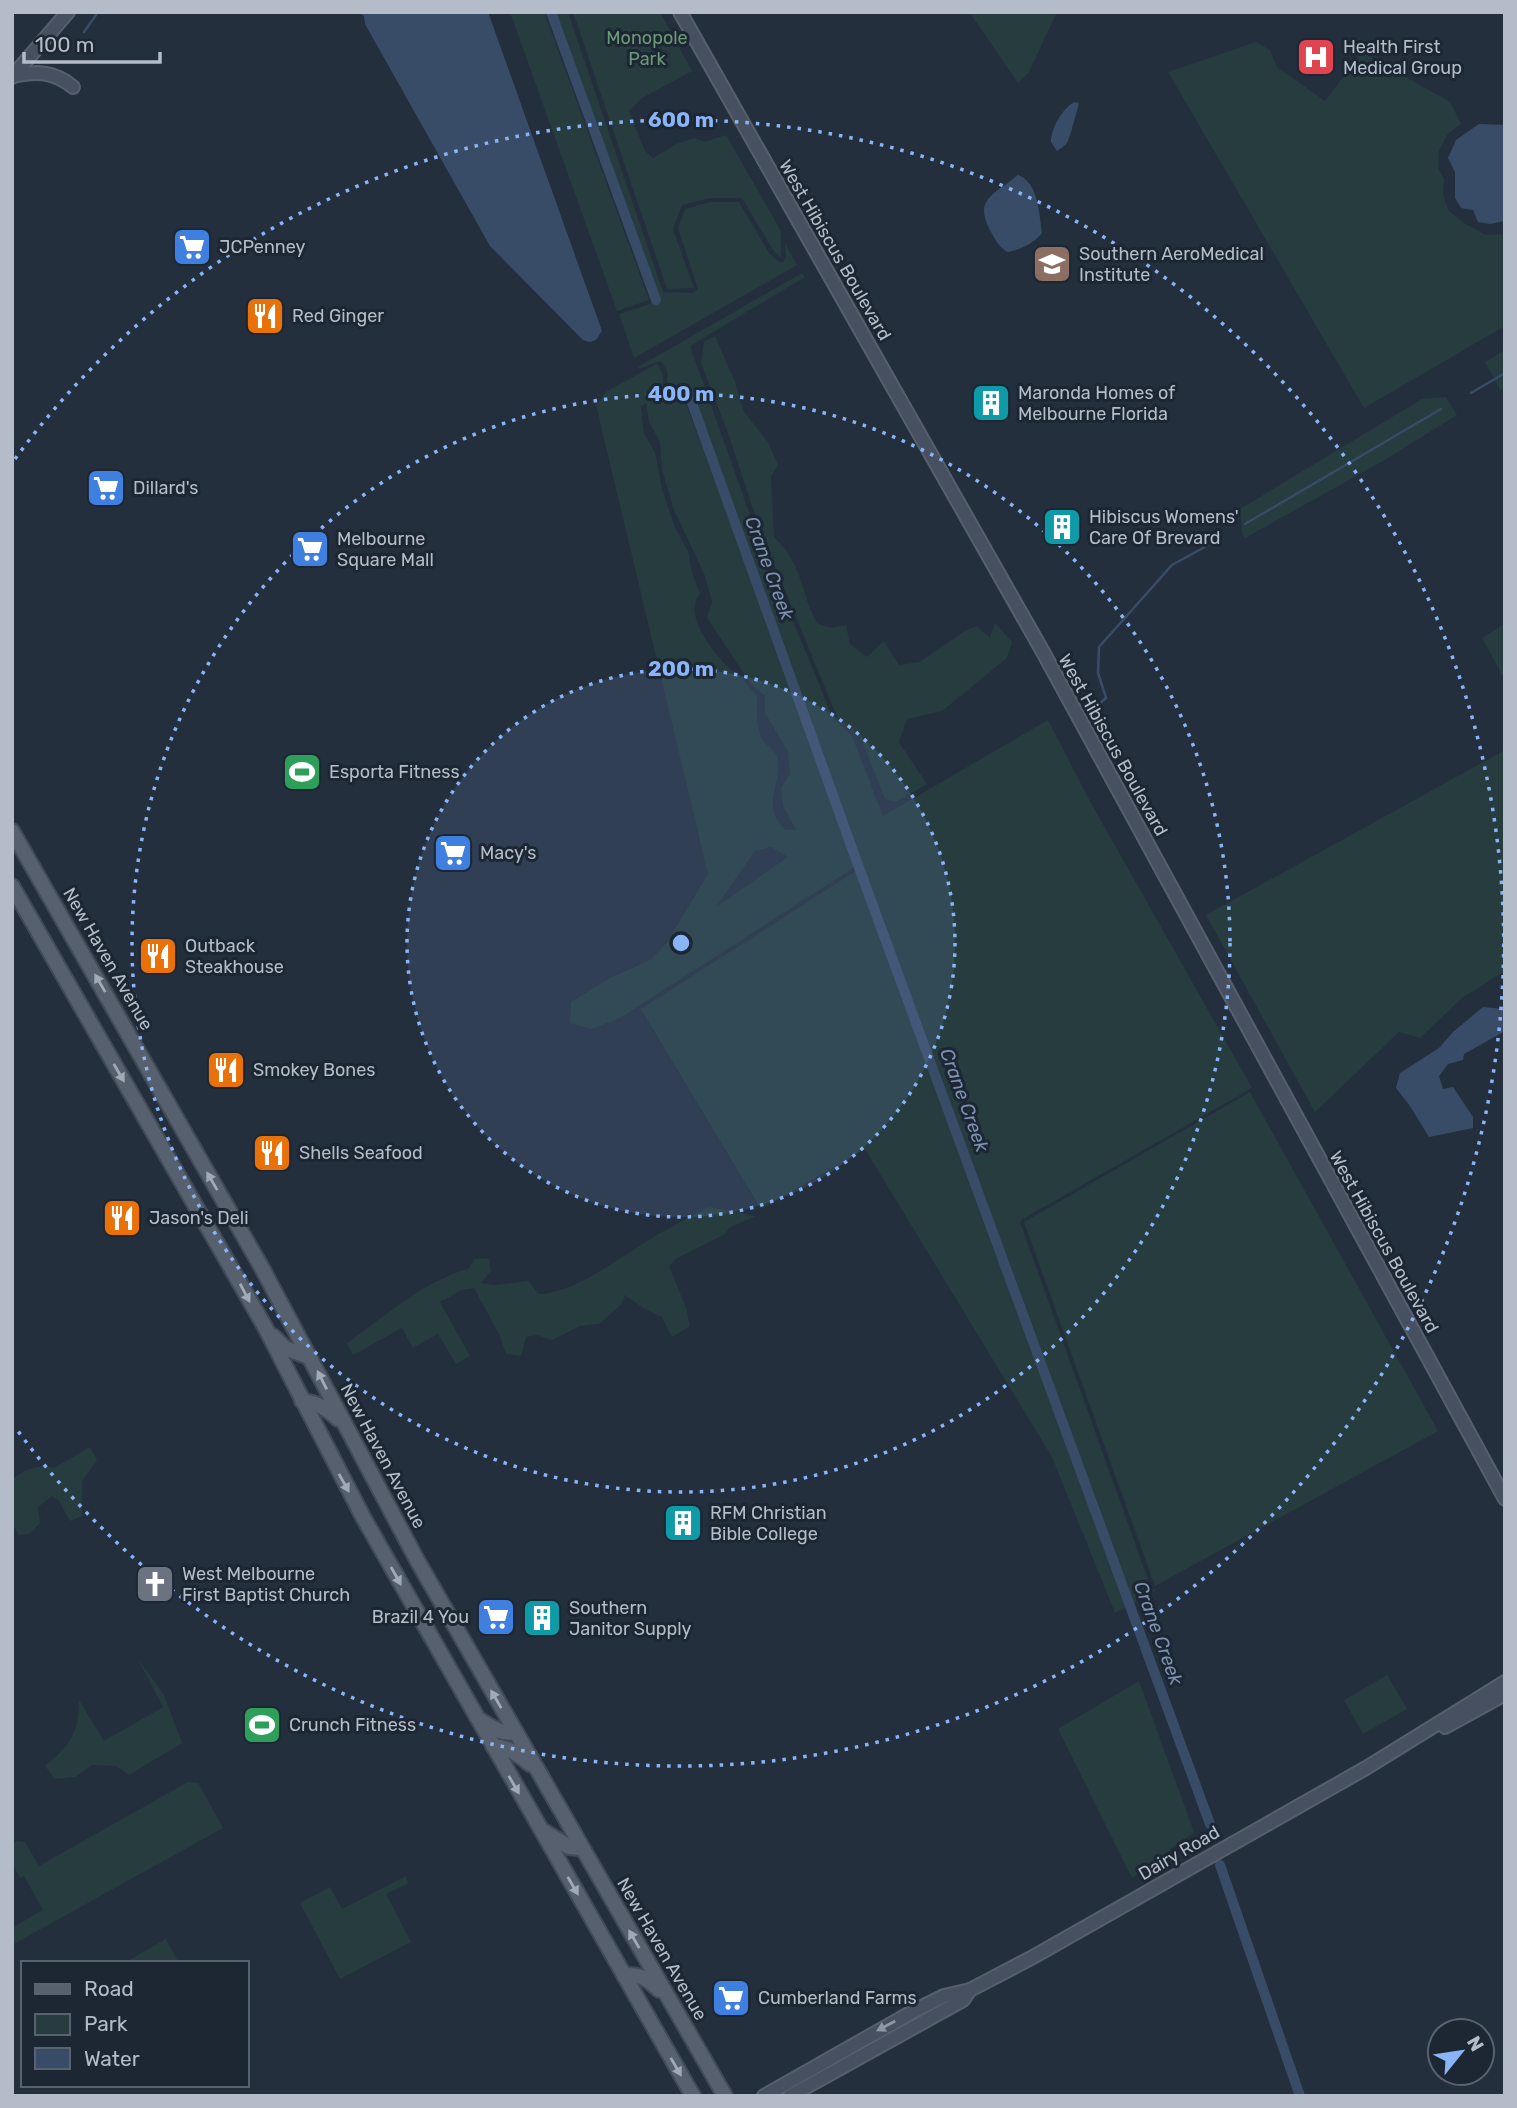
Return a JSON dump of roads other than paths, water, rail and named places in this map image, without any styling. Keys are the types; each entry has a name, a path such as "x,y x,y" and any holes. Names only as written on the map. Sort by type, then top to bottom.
{"main road":[{"name":"New Haven Avenue","path":"12,831 262,1268 399,1528 724,2096"},
{"path":"12,886 265,1327 363,1517 693,2096"},
{"path":"265,1327 285,1348 309,1357"},
{"path":"302,1401 325,1407 344,1425"},
{"path":"476,1717 498,1731 506,1734 515,1732"},
{"path":"493,1746 513,1751 537,1769"},
{"path":"539,1827 559,1842 569,1847 581,1848"},
{"path":"624,1975 644,1977 668,1998"}],"street":[{"path":"12,77 68,12"},
{"name":"West Hibiscus Boulevard","path":"680,12 1043,652 1505,1499"},
{"path":"12,77 48,73 73,87"},
{"name":"Dairy Road","path":"764,2096 914,2011 944,1996 970,1990 1033,1957 1403,1746 1505,1682"},
{"name":"Dairy Road","path":"1403,1746 1415,1743 1505,1694"},
{"name":"Dairy Road","path":"790,2096 963,2000 970,1990"}],"water":[{"path":"358,12 488,12 602,331 596,340 583,340 490,246 365,24 364,16"},
{"path":"1075,102 1079,103 1068,141 1057,151 1051,142 1055,125 1062,113"},
{"path":"1479,124 1505,125 1505,221 1490,224 1478,222 1473,210 1461,208 1455,198 1455,172 1448,158 1456,140"},
{"path":"1018,175 1025,179 1034,192 1042,233 1026,246 1007,252 999,245 985,219 984,211 989,198"},
{"path":"1483,1007 1505,1007 1505,1031 1464,1054 1463,1060 1448,1064 1439,1076 1443,1089 1453,1087 1473,1117 1473,1128 1429,1137 1396,1088 1400,1073 1439,1048 1453,1032"}],"waterway":[{"path":"84,32 98,12"},
{"name":"Crane Creek","path":"551,12 656,300"},
{"path":"1471,393 1505,373"},
{"name":"Crane Creek","path":"687,389 858,865 1210,1824"},
{"path":"1245,524 1441,409"},
{"path":"1097,706 1106,698 1098,673 1099,647 1172,565 1221,538"},
{"name":"Crane Creek","path":"1220,1865 1300,2096"}],"place":[{"name":"Health First Medical Group","path":"1316,57"},
{"name":"JCPenney","path":"192,247"},
{"name":"Southern AeroMedical Institute","path":"1052,264"},
{"name":"Red Ginger","path":"265,316"},
{"name":"Maronda Homes of Melbourne Florida","path":"991,403"},
{"name":"Dillard's","path":"106,488"},
{"name":"Hibiscus Womens' Care Of Brevard","path":"1062,527"},
{"name":"Melbourne Square Mall","path":"310,549"},
{"name":"Esporta Fitness","path":"302,772"},
{"name":"Macy's","path":"453,853"},
{"name":"Outback Steakhouse","path":"158,956"},
{"name":"Smokey Bones","path":"226,1070"},
{"name":"Shells Seafood","path":"272,1153"},
{"name":"Jason's Deli","path":"122,1218"},
{"name":"RFM Christian Bible College","path":"683,1523"},
{"name":"West Melbourne First Baptist Church","path":"155,1584"},
{"name":"Brazil 4 You","path":"496,1617"},
{"name":"Southern Janitor Supply","path":"542,1618"},
{"name":"Crunch Fitness","path":"262,1725"},
{"name":"Cumberland Farms","path":"731,1998"}],"park label":[{"name":"Monopole Park","path":"647,48"}]}
